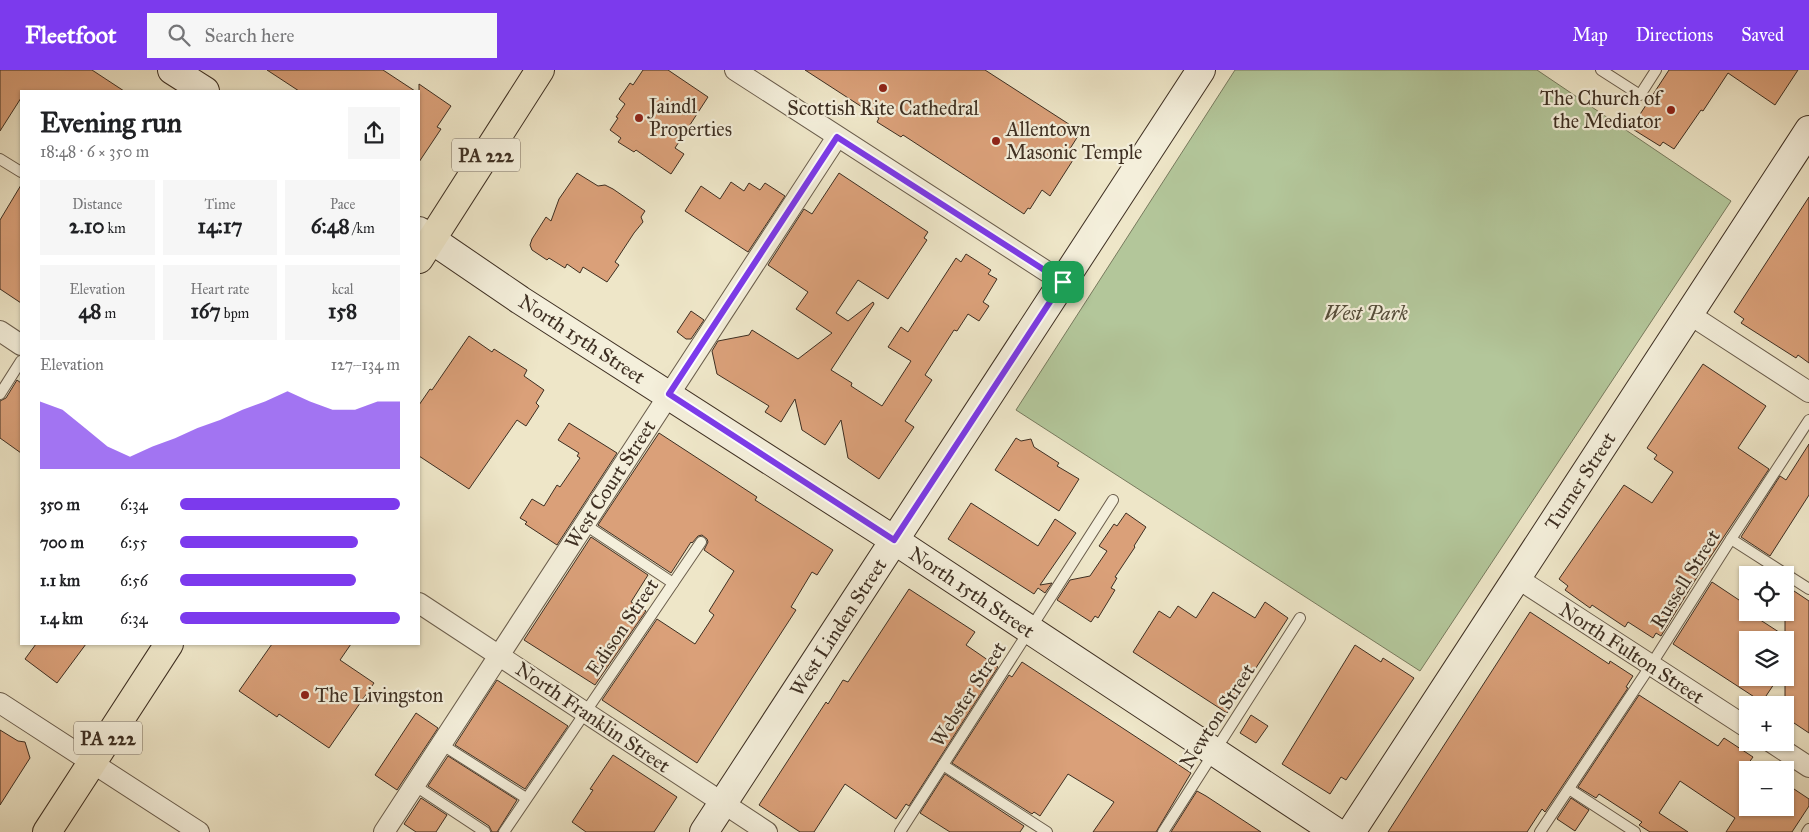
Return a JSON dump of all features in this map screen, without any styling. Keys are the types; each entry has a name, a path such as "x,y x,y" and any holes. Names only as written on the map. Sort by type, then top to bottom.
{"main road":[{"name":"PA 222","path":"423,243 540,70"},
{"name":"PA 222","path":"47,832 168,645"}],"street":[{"path":"172,70 201,90"},
{"path":"735,70 1063,282"},
{"name":"West Linden Street","path":"704,832 1201,70"},
{"name":"Turner Street","path":"1351,832 1809,130"},
{"name":"West Court Street","path":"384,832 837,137"},
{"name":"North 15th Street","path":"423,243 520,300 669,394 1336,832"},
{"path":"1689,314 1809,392"},
{"path":"0,331 20,344"},
{"name":"North Fulton Street","path":"1517,578 1739,722"},
{"name":"North Franklin Street","path":"420,604 767,832"},
{"path":"0,703 199,832"},
{"path":"1785,751 1809,767"}],"lane":[{"path":"1601,70 1640,95 1656,70"},
{"path":"0,159 20,171"},
{"path":"0,394 20,363"},
{"name":"Russell Street","path":"1540,832 1651,666 1809,420"},
{"name":"Webster Street","path":"900,832 1113,500"},
{"path":"584,524 673,583"},
{"path":"1731,539 1809,589"},
{"name":"Edison Street","path":"504,832 701,542"},
{"name":"Newton Street","path":"1163,832 1300,618"},
{"path":"441,744 526,798"},
{"path":"943,765 1047,832"},
{"path":"414,785 484,832"},
{"path":"1569,789 1636,832"}],"green space":[{"name":"West Park","path":"1235,70 1537,70 1731,201 1420,671 1016,410"}],"building":[{"path":"0,70 92,70 122,90 20,90 20,100 0,131"},
{"path":"267,70 383,70 413,90 297,90"},
{"path":"643,70 668,70 708,97 675,148 684,154 671,174 636,150 634,152 618,142 621,138 610,130 625,104 619,99 630,83 633,85"},
{"name":"Allentown Masonic Temple","path":"805,70 985,70 1078,130 1076,135 1078,136 1066,155 1073,160 1050,196 1042,190 1030,209 1028,208 1024,214 903,135 901,137 877,122 879,118"},
{"name":"The Church of the Mediator","path":"1669,70 1798,70 1775,105 1728,73 1703,111 1701,110 1674,149 1663,142 1660,146 1631,128"},
{"path":"419,84 451,106 437,127 441,129 420,160 420,90"},
{"path":"577,173 598,186 605,185 613,189 645,211 641,217 643,222 615,262 619,265 607,282 583,267 580,273 567,264 565,268 549,258 547,260 532,250 530,245 546,217 551,221 559,199"},
{"path":"839,173 928,232 924,238 927,240 888,299 858,280 836,313 848,321 873,302 874,304 831,370 852,383 851,386 882,406 911,361 888,347 901,327 908,332 956,258 961,262 966,254 991,270 988,274 997,279 983,302 989,306 979,321 968,314 957,331 954,330 925,375 932,380 905,421 914,427 879,479 848,458 841,420 825,445 802,430 795,399 781,422 765,412 769,406 717,374 712,351 718,341 749,335 752,330 798,359 832,333 796,309 808,292 768,265 804,209 812,214"},
{"path":"731,182 744,191 749,183 760,190 765,183 785,196 748,252 685,211 701,186 720,199"},
{"path":"20,187 20,302 0,289 0,220"},
{"path":"1809,197 1809,363 1798,355 1796,358 1741,323 1744,319 1734,312"},
{"path":"691,311 704,320 691,339 686,339 677,332"},
{"path":"469,336 492,352 494,349 527,370 524,376 544,390 536,403 539,406 526,426 517,420 469,489 420,457 420,404 430,389 432,390"},
{"path":"1703,364 1766,406 1738,448 1769,469 1699,574 1661,636 1656,633 1653,638 1628,622 1625,627 1592,605 1590,608 1565,590 1568,586 1559,579 1624,485 1652,503 1673,472 1654,459 1657,455 1647,448"},
{"path":"17,380 20,382 20,452 0,438 0,401 6,398"},
{"path":"569,423 617,453 557,545 525,524 527,522 520,518 532,499 544,506 557,485 560,487 580,458 577,456 579,453 558,440"},
{"path":"659,433 757,497 755,500 833,550 817,575 812,572 791,607 796,610 697,763 602,700 657,619 695,644 714,615 709,611 734,571 704,550 708,542 702,535 691,542 671,573 598,525"},
{"path":"1016,438 1021,441 1031,439 1034,447 1059,463 1057,466 1079,479 1059,511 995,470"},
{"path":"1809,444 1809,495 1770,556 1741,537 1780,476 1786,480"},
{"path":"971,503 1038,546 1055,519 1076,533 1040,585 1052,583 1045,593 1038,588 1034,594 948,539"},
{"path":"1126,513 1146,527 1115,577 1117,578 1111,588 1115,590 1098,618 1095,616 1091,622 1057,600 1070,580 1090,576 1107,551 1099,546 1114,524 1117,526"},
{"path":"591,537 648,575 631,602 646,611 595,685 524,640"},
{"path":"1712,582 1739,600 1739,621 1762,621 1777,631 1739,631 1739,686 1773,686 1766,696 1753,696 1673,644"},
{"path":"909,589 975,632 966,645 998,667 909,806 906,804 896,819 845,784 814,832 800,832 759,805 826,702 828,704 843,680 848,682"},
{"path":"1794,591 1809,601 1809,733 1794,723 1794,696 1785,696 1785,686 1794,686 1794,631 1785,631 1785,621 1794,621"},
{"path":"1213,592 1255,618 1265,602 1288,618 1227,713 1133,652 1159,611 1170,618 1178,606 1196,618"},
{"path":"1530,612 1609,664 1610,661 1633,676 1626,687 1628,688 1545,812 1542,809 1527,832 1388,832"},
{"path":"35,645 85,645 57,683 25,659"},
{"name":"The Livingston","path":"271,645 350,645 340,660 374,683 329,748 279,714 277,717 239,691"},
{"path":"1355,645 1381,662 1383,658 1414,678 1346,780 1341,777 1330,794 1282,764"},
{"path":"1022,662 1191,773 1156,832 1093,832 1114,802 1068,774 1040,816 1034,812 1032,814 952,763 1009,675 1012,677"},
{"path":"497,680 568,726 525,789 455,745"},
{"path":"1639,695 1718,746 1724,738 1739,748 1739,751 1744,751 1753,757 1750,761 1739,761 1739,816 1794,816 1794,789 1809,799 1809,806 1792,832 1726,832 1735,818 1680,781 1659,813 1688,832 1650,832 1639,825 1642,822 1599,794 1596,798 1578,787"},
{"path":"416,713 438,728 397,790 375,775"},
{"path":"1251,715 1268,726 1256,743 1240,733"},
{"path":"0,730 18,741 25,742 30,758 0,805"},
{"path":"613,755 677,797 654,832 586,832 572,822 593,790 590,789"},
{"path":"448,756 517,800 497,832 492,832 489,826 428,786"},
{"path":"945,774 1024,826 1020,832 950,832 920,813"},
{"path":"1197,791 1206,796 1261,832 1171,832"},
{"path":"421,798 447,815 436,832 416,832 404,824"},
{"path":"1571,798 1589,810 1575,831 1557,819"}],"place":[{"name":"Scottish Rite Cathedral","path":"883,88"},
{"name":"The Church of the Mediator","path":"1671,110"},
{"name":"Jaindl Properties","path":"639,118"},
{"name":"Allentown Masonic Temple","path":"996,141"},
{"name":"The Livingston","path":"305,695"}],"route":[{"path":"837,137 1063,282 894,540 669,394 837,137"}]}
